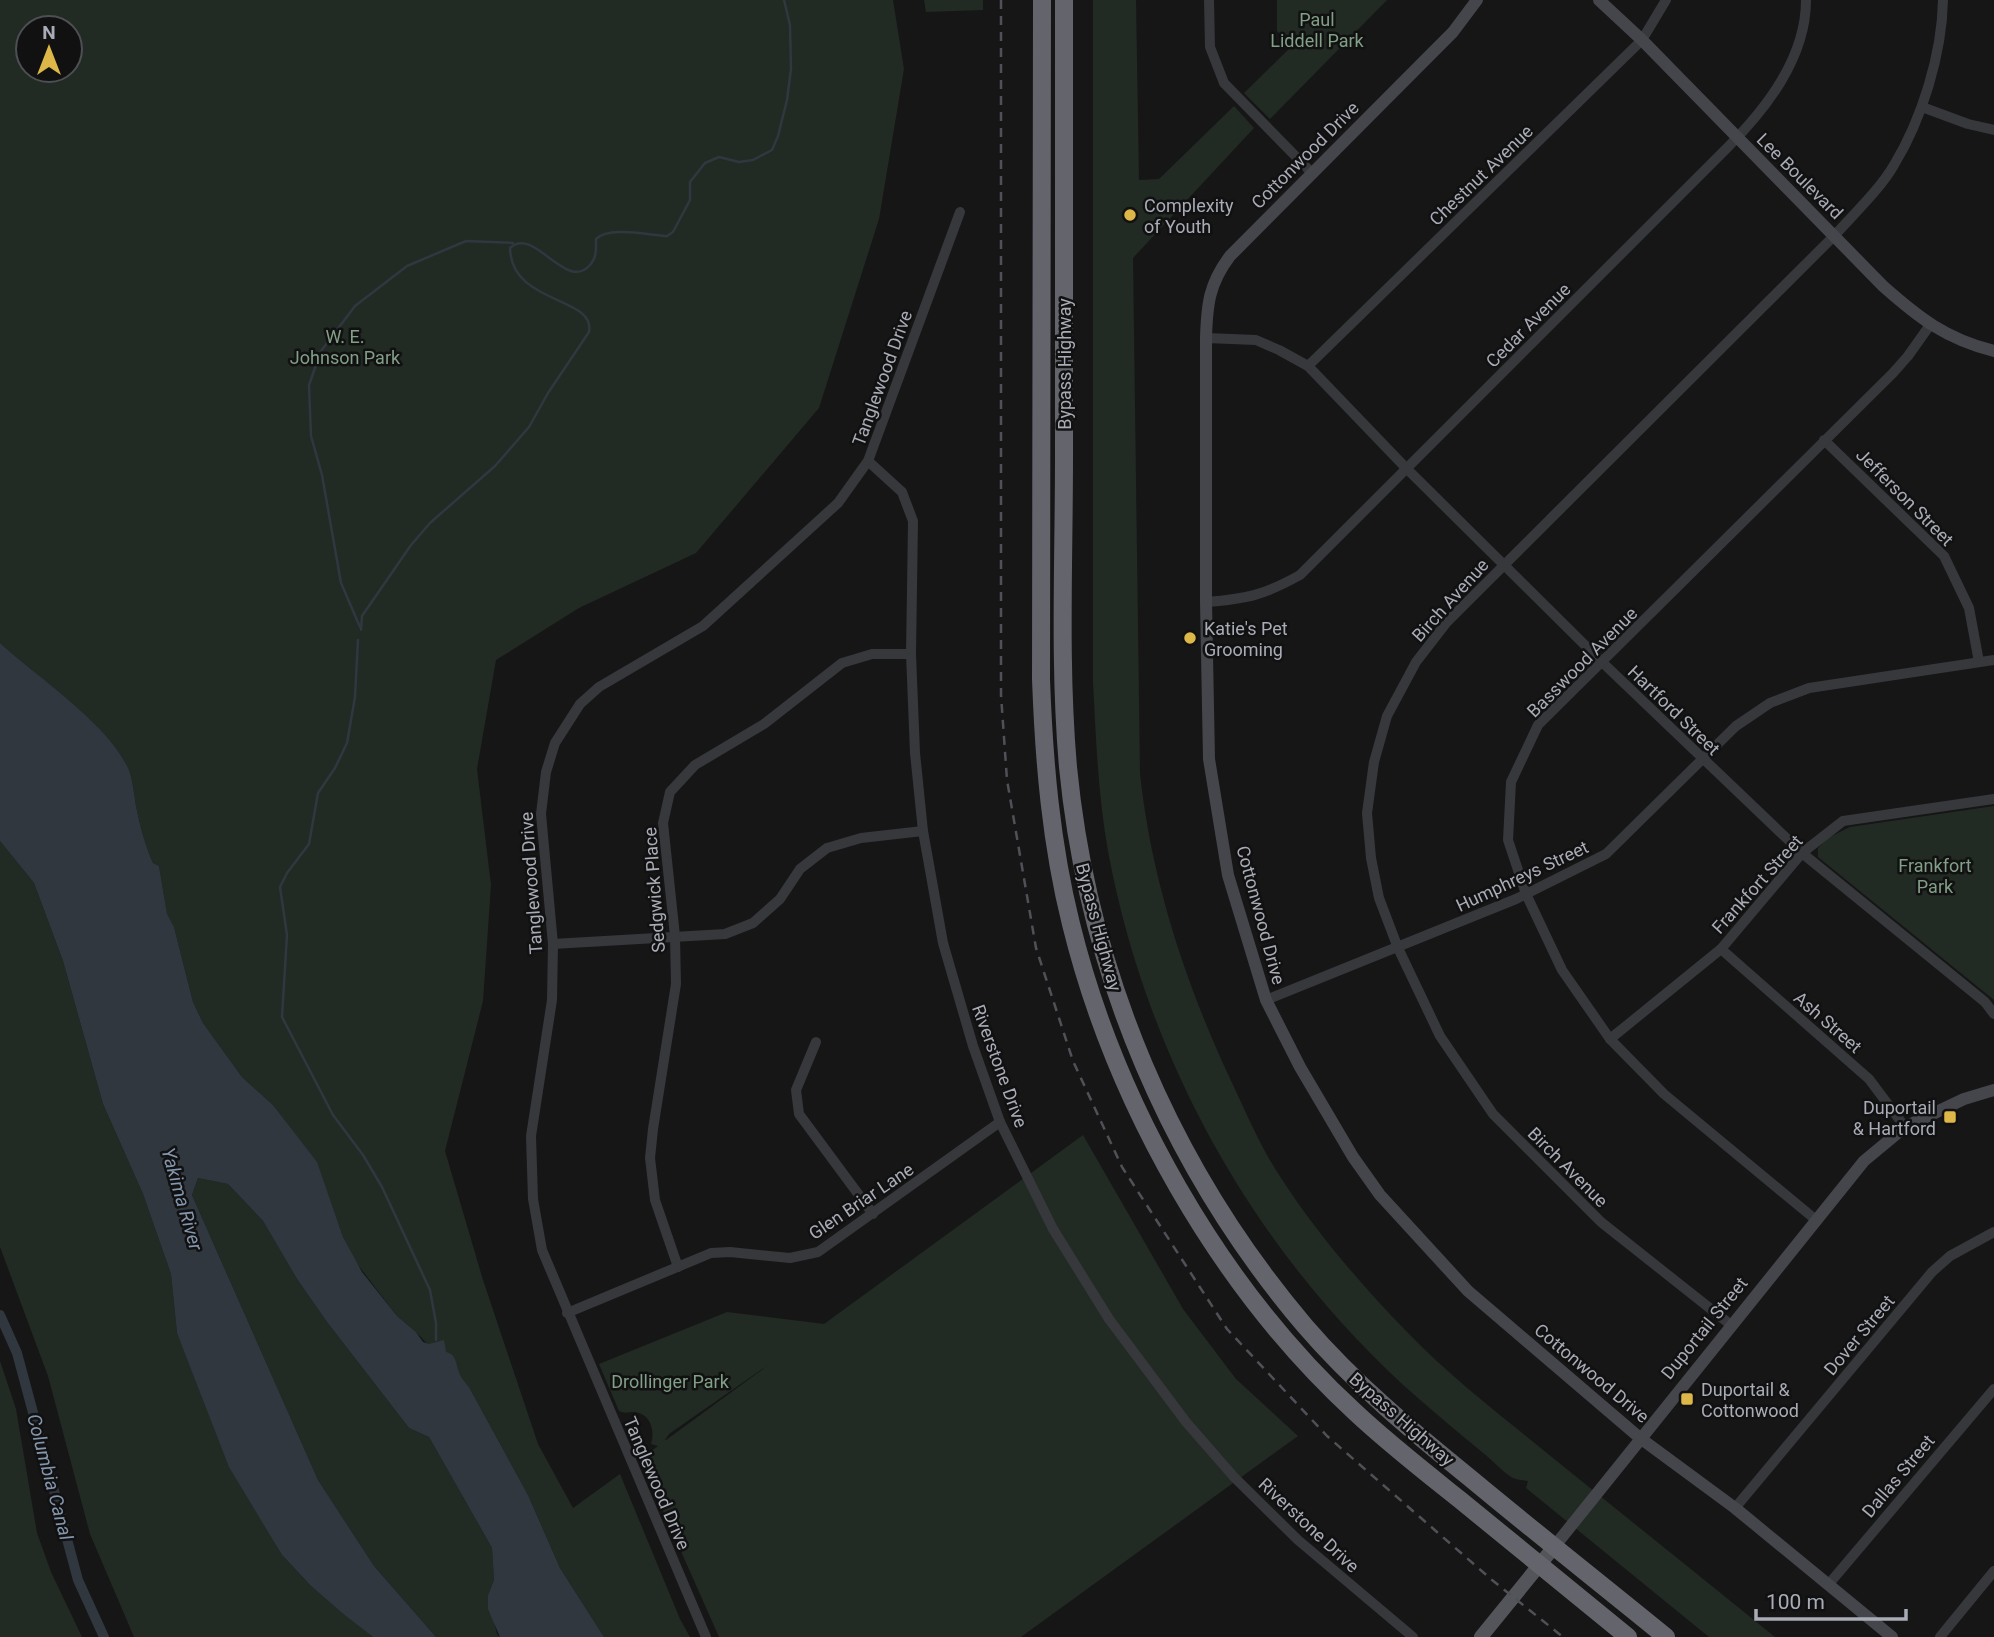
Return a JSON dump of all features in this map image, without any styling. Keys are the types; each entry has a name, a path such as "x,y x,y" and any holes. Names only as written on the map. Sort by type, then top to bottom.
{"highway":[{"name":"Bypass Highway","path":"1042,0 1043,740 1059,866 1087,982 1131,1095 1161,1157 1218,1250 1257,1304 1354,1411 1628,1637"},
{"name":"Bypass Highway","path":"1064,0 1065,716 1079,851 1103,952 1138,1055 1211,1196 1241,1242 1307,1328 1370,1394 1406,1425 1666,1637"}],"main road":[{"name":"Duportail Street","path":"1481,1637 1554,1547"}],"street":[{"path":"1209,0 1210,47 1224,83 1311,172"},
{"name":"Cottonwood Drive","path":"1477,0 1453,32 1230,256 1219,271 1207,304 1206,602 1209,759 1228,875 1266,1000 1300,1067 1353,1157 1380,1195 1468,1291 1640,1438 1735,1508 1892,1637"},
{"name":"Lee Boulevard","path":"1599,0 1642,40 1883,286 1920,319 1968,343 1994,351"},
{"name":"Chestnut Avenue","path":"1308,366 1642,40 1666,0"},
{"name":"Cedar Avenue","path":"1206,602 1238,600 1271,591 1300,575 1405,467 1737,139 1772,99 1795,53 1806,0"},
{"name":"Birch Avenue","path":"1731,1325 1601,1222 1493,1114 1440,1036 1398,948 1379,898 1371,858 1367,813 1374,762 1387,716 1423,652 1447,622 1835,235 1894,166 1922,107 1939,41 1943,0"},
{"path":"1922,107 1968,124 1994,130"},
{"name":"Tanglewood Drive","path":"706,1637 542,1250 533,1186 531,1136 552,1000 553,944 541,814 542,793 555,743 580,704 599,687 704,626 838,503 869,461 960,212"},
{"name":"Basswood Avenue","path":"1816,1220 1682,1110 1610,1039 1562,970 1525,894 1508,840 1511,782 1538,725 1893,373 1930,325"},
{"name":"Hartford Street","path":"1206,338 1256,340 1279,349 1308,366 1405,467 1702,759 1802,853 1985,1002 1994,1014"},
{"name":"Jefferson Street","path":"1824,440 1944,556 1969,608 1979,662"},
{"name":"Riverstone Drive","path":"869,461 902,492 913,520 911,654 915,753 923,831 943,943 1000,1122 1053,1229 1109,1320 1186,1422 1234,1476 1291,1533 1413,1637"},
{"name":"Sedgwick Place","path":"678,1267 655,1200 650,1158 676,984 675,936 663,822 670,792 695,765 765,724 842,663 872,654 911,654"},
{"name":"Humphreys Street","path":"1266,1000 1525,894 1606,854 1737,726 1770,704 1809,688 1994,660"},
{"name":"Frankfort Street","path":"1610,1039 1721,949 1802,853 1843,821 1994,799"},
{"path":"553,944 725,934 753,923 780,899 800,869 827,848 861,838 923,831"},
{"name":"Ash Street","path":"1721,949 1869,1079 1905,1127"},
{"path":"816,1042 796,1090 799,1114 873,1214"},
{"name":"Duportail Street","path":"1554,1547 1864,1161 1905,1127 1964,1099 1994,1090"},
{"name":"Glen Briar Lane","path":"567,1313 711,1254 730,1252 790,1258 818,1252 1000,1122"},
{"name":"Dover Street","path":"1735,1508 1931,1272 1950,1256 1994,1232"},
{"name":"Dallas Street","path":"1828,1585 1994,1389"},
{"path":"1940,1637 1994,1572"}],"green space":[{"name":"W. E. Johnson Park","path":"0,0 893,0 904,69 879,219 819,408 696,553 579,608 496,660 477,769 491,885 483,1001 445,1151 483,1280 538,1444 573,1508 620,1474 690,1637 604,1637 560,1568 528,1495 469,1387 397,1316 355,1261 343,1237 316,1162 273,1105 242,1077 203,1023 193,1002 174,927 167,915 159,866 153,863 139,821 129,770 106,736 71,702 0,643"},
{"path":"924,0 983,0 983,10 926,12"},
{"path":"1093,0 1136,0 1139,180 1159,179 1234,106 1254,128 1133,258 1140,774 1153,855 1163,895 1201,1012 1251,1123 1276,1170 1327,1242 1376,1299 1464,1385 1775,1637 1709,1637 1526,1488 1528,1481 1506,1474 1419,1399 1361,1344 1308,1284 1260,1219 1218,1151 1181,1080 1150,1006 1126,929 1108,851 1098,767 1093,682"},
{"name":"Paul Liddell Park","path":"1277,0 1387,0 1270,119 1244,93 1292,46 1277,31"},
{"name":"Frankfort Park","path":"1994,806 1994,1000 1818,857 1818,848 1828,838 1850,827"},
{"path":"0,841 34,883 63,961 103,1104 143,1194 171,1274 177,1333 262,1519 282,1555 311,1586 373,1637 134,1637 90,1534 48,1376 0,1247"},
{"name":"Drollinger Park","path":"1083,1135 1183,1309 1236,1379 1298,1436 1021,1637 719,1637 640,1459 658,1446 651,1444 650,1424 640,1413 619,1411 599,1364 727,1312 824,1324","holes":["771,1363 666,1440 669,1434"]},
{"path":"198,1178 228,1184 263,1221 297,1279 327,1322 409,1428 429,1437 492,1548 494,1580 488,1595 500,1637 436,1637 374,1566 318,1480 192,1195"},
{"path":"0,1361 16,1409 37,1533 51,1572 82,1637 0,1637"}],"water":[{"name":"Yakima River","path":"0,643 71,702 106,736 119,753 129,770 139,821 148,849 153,863 159,866 167,914 174,927 193,1002 203,1023 242,1077 273,1105 317,1162 343,1237 362,1272 397,1316 416,1332 423,1342 429,1344 444,1340 446,1352 454,1357 460,1376 469,1387 528,1495 560,1568 604,1637 500,1637 488,1609 488,1595 494,1580 492,1548 429,1437 409,1428 327,1322 297,1279 263,1221 228,1184 198,1178 192,1195 318,1480 374,1566 436,1637 373,1637 311,1586 282,1555 229,1467 177,1333 171,1274 143,1194 103,1104 63,961 34,883 0,841"}],"waterway":[{"path":"361,630 362,616 411,545 430,523 495,466 529,427 589,332 588,320 580,312 537,290 524,280 514,266 510,248 519,243 529,245 560,266 571,271 581,271 592,262 596,253 596,239 602,235 619,232 667,236 673,232 690,200 690,182 705,163 719,157 739,162 753,160 772,150 787,100 791,69 790,25 784,0"},
{"path":"360,627 341,583 322,475 311,436 309,385 321,351 355,306 407,266 466,241 513,243"},
{"path":"358,640 355,697 347,743 335,768 318,793 309,844 280,887 287,935 282,1017 333,1115 363,1155 382,1187 430,1290 436,1340"},
{"name":"Columbia Canal","path":"0,1315 17,1353 78,1580 104,1637"}],"railway":[{"path":"1001,0 1001,695 1007,780 1036,948 1073,1061 1122,1167 1227,1329 1327,1436 1492,1580 1563,1637"}],"place":[{"name":"Complexity of Youth","path":"1130,215"},
{"name":"Katie's Pet Grooming","path":"1190,638"},
{"name":"Duportail & Hartford","path":"1950,1117"},
{"name":"Duportail & Cottonwood","path":"1687,1399"}]}
